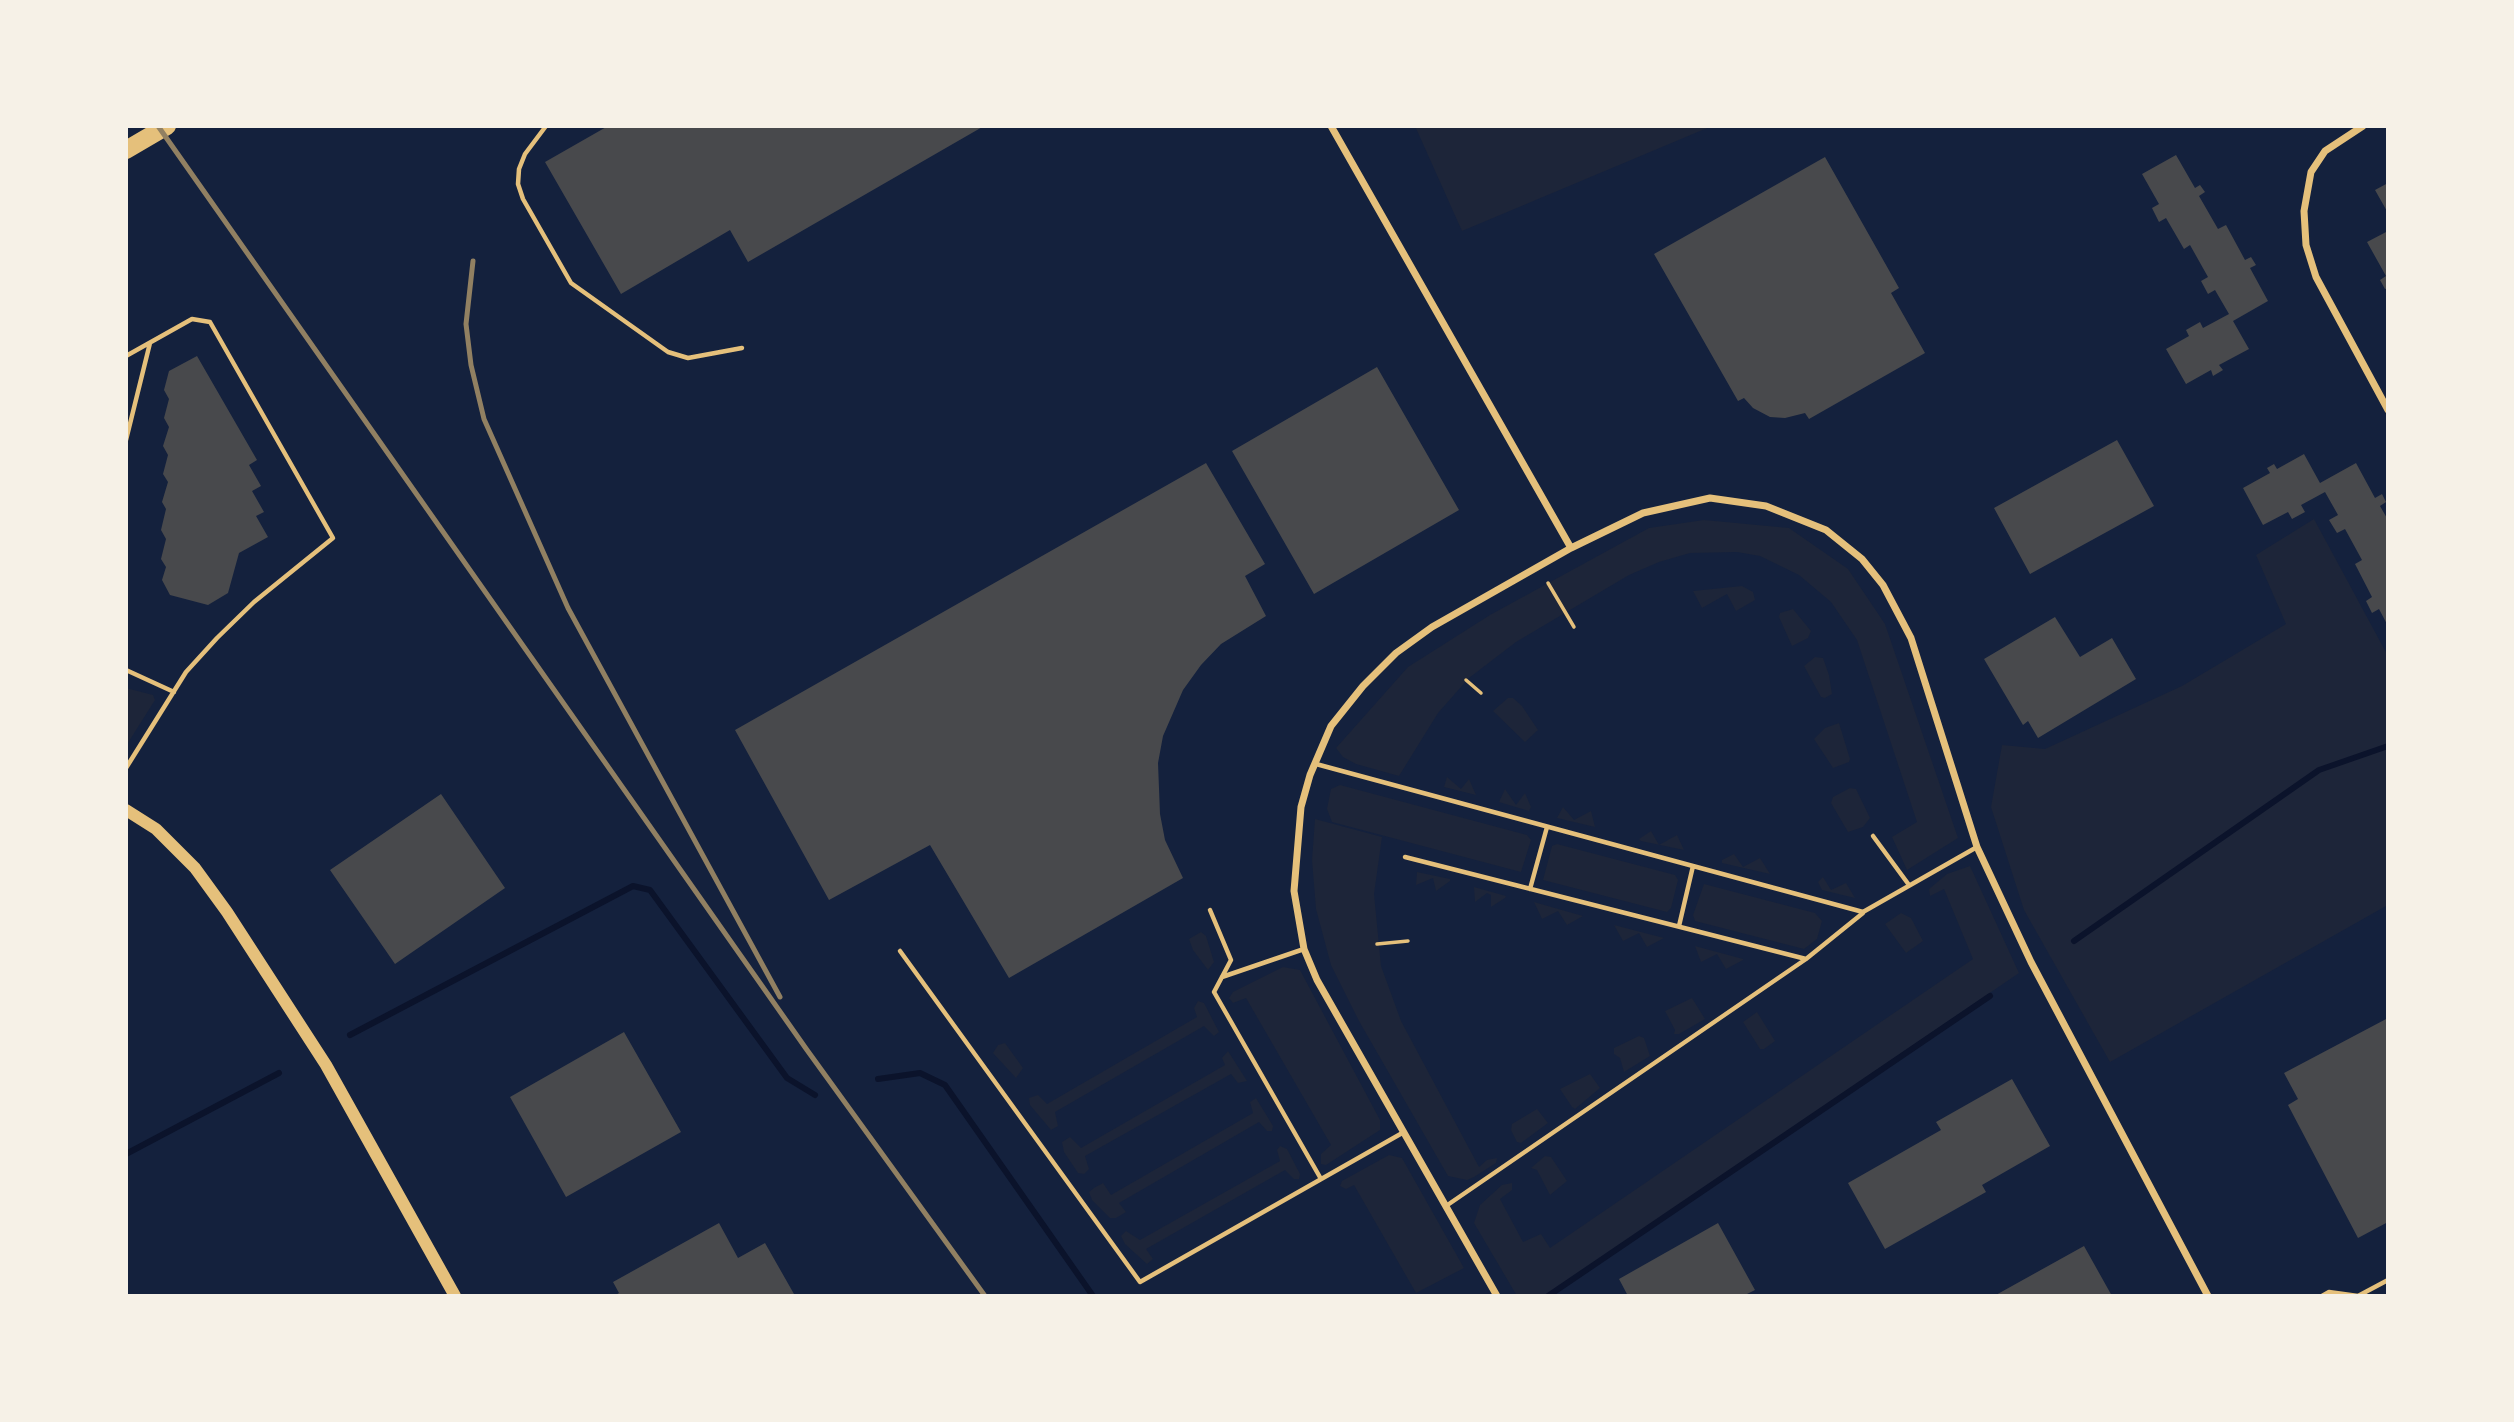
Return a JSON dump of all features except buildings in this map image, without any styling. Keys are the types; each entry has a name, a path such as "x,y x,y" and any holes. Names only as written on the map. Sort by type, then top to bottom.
{"highway":[{"path":"126,150 167,126"}],"street":[{"path":"1332,126 1571,548"},
{"path":"2363,126 2325,151 2311,172 2304,211 2306,245 2316,277 2388,410"},
{"path":"1497,1296 1317,980 1304,949 1294,891 1301,807 1331,726 1363,686 1396,653 1432,627 1571,548 1643,513 1710,498 1766,506 1826,530 1862,559 1883,585 1911,638 1977,847 2031,962 2208,1296"},
{"path":"126,810 156,829 195,868 227,912 326,1065 455,1296"}],"lane":[{"path":"547,126 524,153 518,184 523,199 571,283 668,352 697,357 742,348"},
{"path":"126,356 192,319 210,322 334,538 254,602 216,638 174,692 126,768"},
{"path":"126,440 150,342"},
{"path":"126,670 174,692"},
{"path":"1315,764 1863,912"},
{"path":"1530,888 1547,827"},
{"path":"1873,835 1909,885"},
{"path":"1446,1206 1806,959 1863,912 1977,847"},
{"path":"1405,857 1806,959"},
{"path":"1679,926 1693,866"},
{"path":"1210,910 1231,960 1214,992 1321,1179"},
{"path":"1222,977 1304,949"},
{"path":"900,951 1140,1282 1404,1132"},
{"path":"2322,1296 2329,1292 2358,1296 2388,1280"}],"path":[{"path":"1548,583 1574,627"},
{"path":"1466,681 1481,693"},
{"path":"1377,944 1408,941"}],"shaded area":[{"path":"1415,126 1712,126 1462,231"},
{"path":"2314,519 2388,656 2388,909 2386,906 2110,1062 2024,910 1991,807 2002,745 2045,749 2182,686 2286,624 2256,555"},
{"path":"1704,520 1789,528 1848,569 1885,624 1958,838 1907,870 1892,837 1917,822 1857,640 1831,602 1799,575 1760,556 1737,552 1690,553 1659,562 1629,575 1516,642 1469,678 1438,713 1399,776 1356,764 1343,757 1336,748 1408,667 1490,615 1649,528"},
{"path":"1742,586 1753,592 1755,600 1736,611 1727,594 1702,608 1693,591"},
{"path":"1793,609 1811,631 1808,638 1792,646 1779,617 1780,613"},
{"path":"1815,657 1823,658 1829,675 1832,694 1825,698 1821,697 1804,666"},
{"path":"126,688 153,695 155,700 126,746"},
{"path":"1508,698 1513,698 1522,706 1538,730 1525,742 1493,711"},
{"path":"1839,723 1850,759 1849,762 1833,768 1814,739 1825,728"},
{"path":"1447,777 1461,789 1469,779 1476,795 1444,787"},
{"path":"1340,785 1527,835 1531,840 1521,872 1332,822 1327,809 1331,789"},
{"path":"1850,788 1856,789 1870,818 1863,827 1848,832 1831,803 1833,797"},
{"path":"1505,789 1516,805 1525,793 1531,807 1529,811 1499,802"},
{"path":"1563,807 1574,820 1591,811 1595,827 1557,818"},
{"path":"1315,819 1382,837 1374,894 1381,966 1401,1021 1479,1167 1487,1160 1497,1158 1496,1163 1474,1177 1467,1180 1448,1176 1359,1021 1331,965 1316,909 1312,860"},
{"path":"1651,831 1659,845 1639,839"},
{"path":"1677,835 1684,850 1659,845"},
{"path":"1557,844 1675,875 1678,880 1671,908 1667,912 1543,880 1552,846"},
{"path":"1734,854 1743,867 1760,858 1770,874 1722,863 1722,860"},
{"path":"1970,866 2019,973 1546,1296 1517,1296 1474,1223 1480,1205 1502,1185 1512,1183 1512,1190 1500,1199 1523,1242 1541,1234 1550,1248 1973,959 1944,889 1930,896 1929,889 1947,874"},
{"path":"1417,872 1450,881 1436,891 1433,878 1416,885"},
{"path":"1823,877 1831,890 1846,883 1855,898 1822,890 1818,882"},
{"path":"1704,884 1815,913 1822,921 1817,939 1804,949 1695,921 1693,915"},
{"path":"1474,887 1506,896 1491,907 1491,895 1487,893 1475,902"},
{"path":"1534,902 1583,916 1567,925 1558,911 1542,919"},
{"path":"1901,913 1911,918 1923,941 1906,953 1885,924"},
{"path":"1614,925 1664,938 1647,947 1639,933 1623,941"},
{"path":"1201,932 1206,936 1214,962 1208,970 1193,950 1189,939"},
{"path":"1695,946 1743,960 1726,969 1717,954 1701,962"},
{"path":"1283,967 1300,970 1380,1120 1380,1130 1326,1165 1321,1164 1321,1154 1331,1145 1246,998 1233,1003 1229,998 1233,992"},
{"path":"1692,998 1705,1019 1679,1034 1674,1034 1675,1030 1665,1011"},
{"path":"1198,1001 1204,1003 1219,1032 1214,1036 1204,1026 1055,1112 1058,1126 1051,1130 1030,1105 1029,1098 1038,1095 1047,1104 1197,1017 1194,1008"},
{"path":"1757,1012 1775,1041 1764,1049 1760,1049 1743,1022"},
{"path":"1639,1036 1644,1038 1650,1056 1624,1072 1620,1058 1614,1054 1614,1048"},
{"path":"1005,1043 1023,1068 1016,1078 993,1053 998,1045"},
{"path":"1228,1051 1247,1081 1238,1083 1231,1074 1085,1156 1089,1169 1084,1174 1078,1173 1064,1152 1062,1142 1070,1137 1081,1148 1225,1065 1222,1058"},
{"path":"1590,1074 1600,1088 1575,1109 1560,1089"},
{"path":"1256,1098 1273,1126 1272,1131 1267,1131 1259,1122 1119,1203 1126,1212 1116,1218 1110,1218 1092,1200 1089,1192 1103,1183 1111,1195 1253,1113 1250,1102"},
{"path":"1537,1109 1548,1123 1521,1143 1517,1142 1511,1130 1512,1124"},
{"path":"1280,1146 1287,1149 1300,1174 1299,1179 1294,1179 1285,1170 1146,1249 1153,1259 1147,1264 1125,1244 1121,1236 1126,1231 1140,1240 1280,1161 1277,1150"},
{"path":"1389,1155 1402,1158 1464,1268 1416,1293 1354,1185 1346,1189 1340,1186 1342,1181"},
{"path":"1545,1156 1551,1157 1567,1181 1550,1195 1537,1170 1531,1168"}],"waterway":[{"path":"2074,941 2319,770 2388,746"},
{"path":"350,1035 633,886 650,890 787,1078 815,1095"},
{"path":"1548,1296 1990,996"},
{"path":"126,1154 279,1073"},
{"path":"878,1079 920,1073 945,1085 1093,1296"}],"railway":[{"path":"158,126 807,1050 985,1296"},
{"path":"473,261 466,324 471,365 484,419 568,608 780,997"}]}
